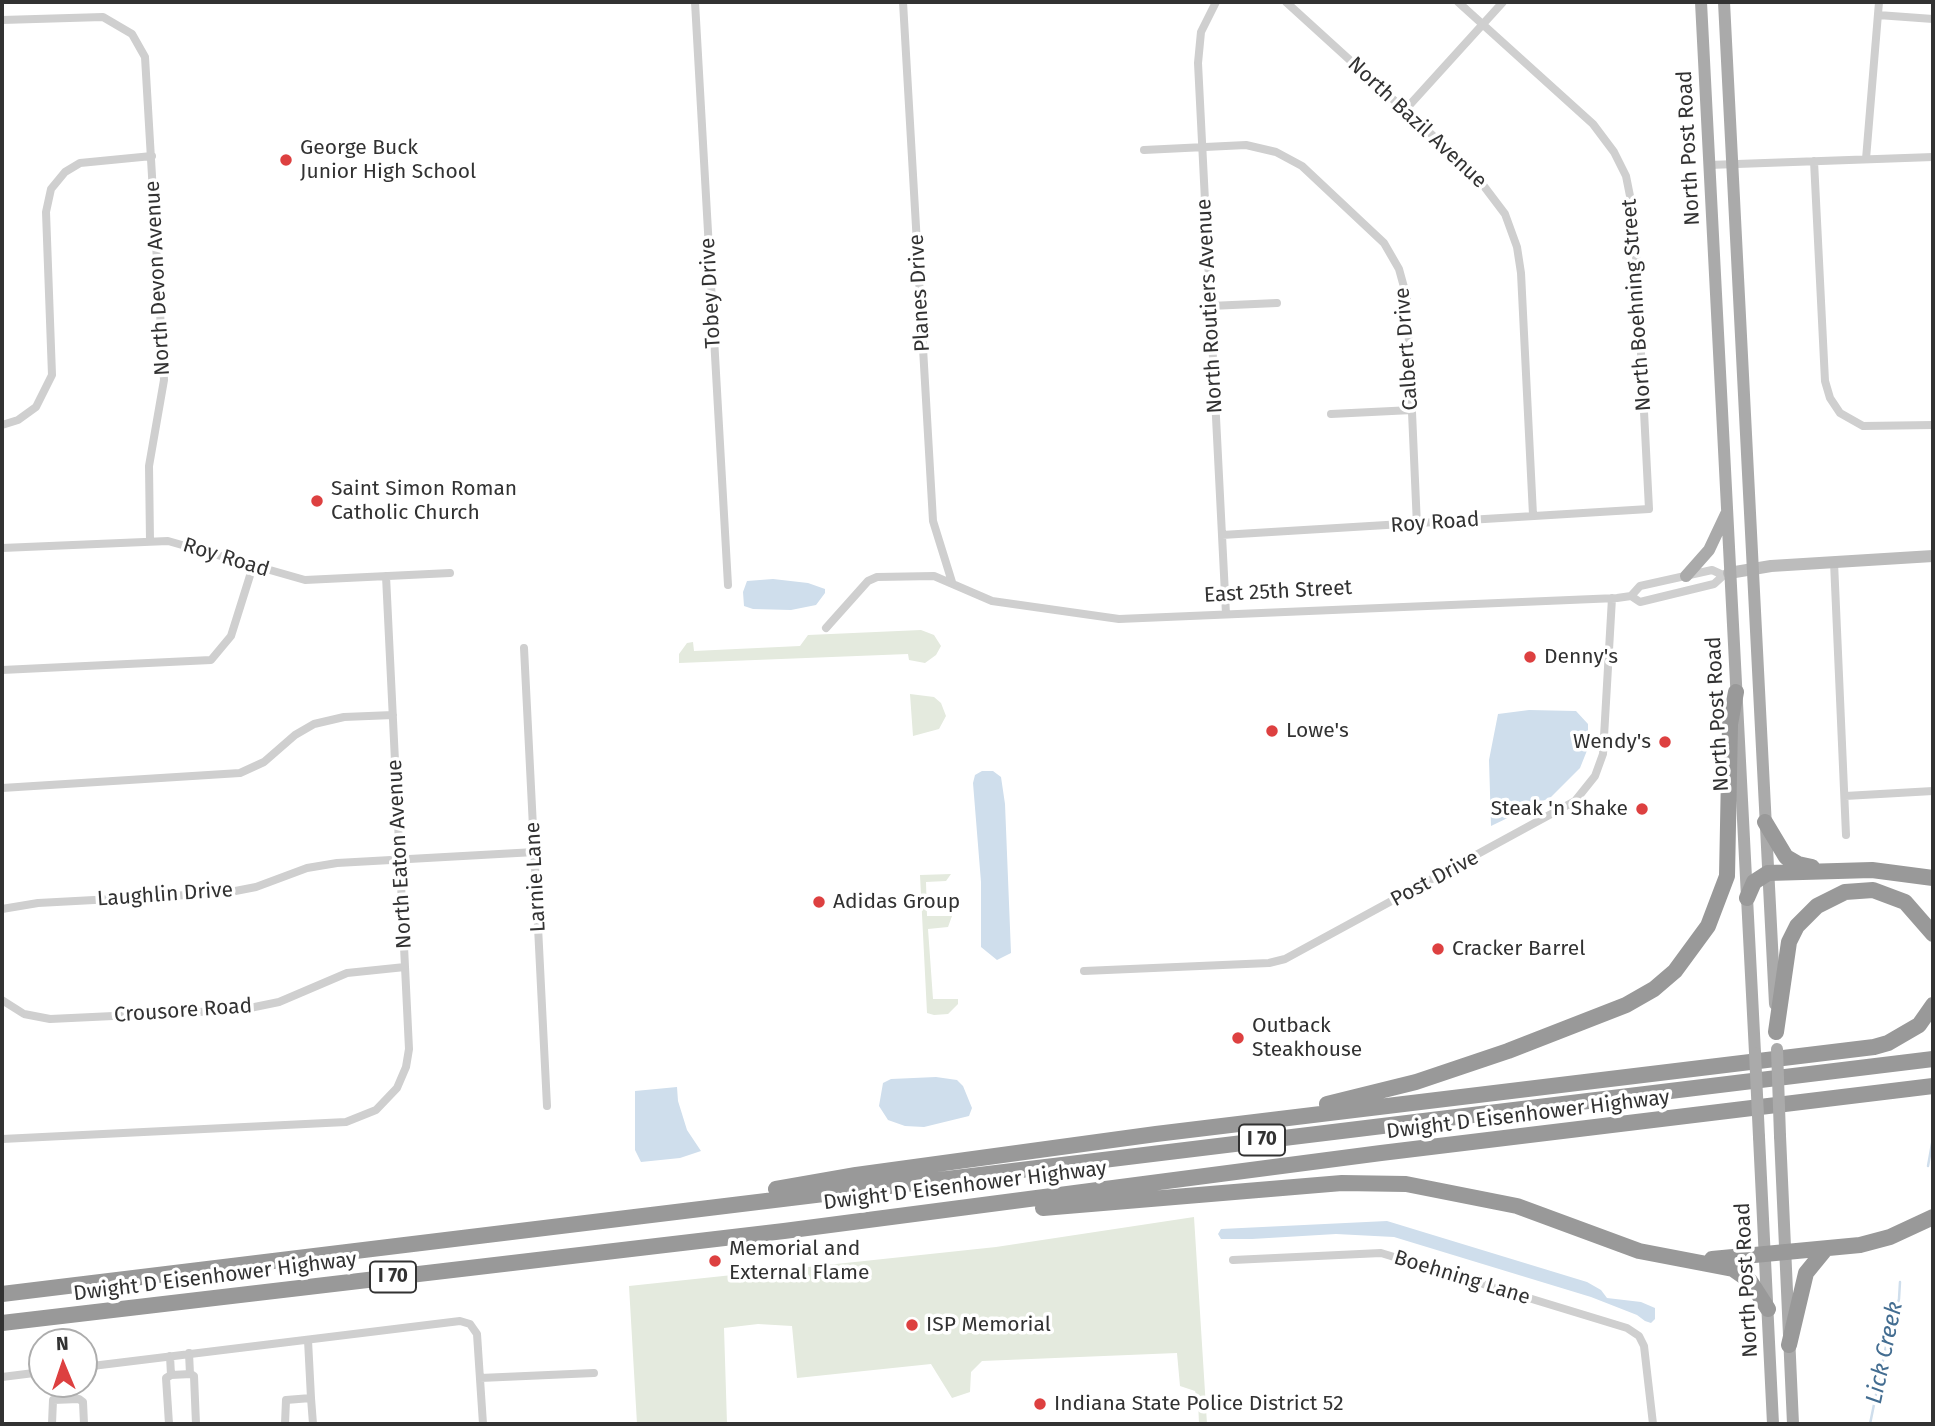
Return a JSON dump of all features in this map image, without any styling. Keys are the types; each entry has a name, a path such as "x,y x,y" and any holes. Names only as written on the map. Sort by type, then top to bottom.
{"highway":[{"path":"1156,1135 1333,1103 1416,1082 1597,1017 1654,989 1675,971 1700,940 1724,886 1729,834 1730,724 1735,692"},
{"path":"1765,822 1786,857 1798,864 1835,871"},
{"path":"1747,898 1754,882 1768,873 1885,870 1933,878"},
{"path":"1776,1032 1789,942 1797,926 1817,906 1845,892 1873,890 1905,902 1933,934"},
{"path":"591,1222 856,1175 1156,1135 1874,1047 1888,1043 1919,1025 1933,1005"},
{"name":"Dwight D Eisenhower Highway","path":"2,1294 1933,1059"},
{"name":"Dwight D Eisenhower Highway","path":"2,1323 784,1231 1381,1153 1933,1086"},
{"path":"784,1231 926,1222 1175,1196 1372,1183 1406,1184 1517,1206 1556,1218 1622,1246 1741,1273 1768,1308"},
{"path":"1688,1261 1824,1251 1883,1239 1933,1217"},
{"path":"1790,1345 1806,1273 1824,1251"},
{"path":"2,1283 122,1279"}],"main road":[{"name":"North Post Road","path":"1701,2 1726,514 1726,574 1747,898 1773,1424"},
{"name":"North Post Road","path":"1724,2 1777,1049 1793,1424"},
{"path":"1686,576 1709,550 1726,514"}],"street":[{"name":"Tobey Drive","path":"695,2 728,585"},
{"name":"Planes Drive","path":"903,2 933,521 952,582"},
{"name":"North Routiers Avenue","path":"1216,2 1206,20 1198,49 1226,614"},
{"name":"North Bazil Avenue","path":"1286,2 1480,179 1501,207 1515,238 1521,272 1533,515"},
{"name":"North Boehning Street","path":"1458,2 1593,124 1614,152 1626,176 1634,216 1649,509"},
{"path":"1405,110 1503,2"},
{"path":"1866,159 1879,2"},
{"path":"1878,15 1933,19"},
{"name":"North Devon Avenue","path":"2,20 94,16 119,24 132,34 145,57 164,380 149,466 150,541"},
{"name":"Calbert Drive","path":"1144,150 1246,145 1291,159 1384,243 1395,261 1406,294 1417,526"},
{"path":"2,425 18,420 36,407 52,375 46,212 51,189 65,172 80,163 152,156"},
{"path":"1709,165 1933,157"},
{"path":"1814,161 1825,381 1830,398 1840,413 1863,426 1933,425"},
{"path":"1210,306 1277,303"},
{"path":"1331,414 1412,410"},
{"name":"Roy Road","path":"1222,535 1417,526 1533,515 1649,509"},
{"name":"Roy Road","path":"2,548 150,541 187,545 305,580 450,573"},
{"name":"East 25th Street","path":"1631,596 1640,586 1712,570 1726,574 1751,569 1933,556"},
{"path":"1834,562 1846,835"},
{"path":"2,670 211,660 231,636 253,566"},
{"name":"East 25th Street","path":"826,628 875,577 934,576 992,601 1111,618 1631,596 1640,602 1714,584 1726,574"},
{"name":"North Eaton Avenue","path":"2,1139 346,1122 368,1115 392,1095 407,1067 409,1049 386,576"},
{"name":"Post Drive","path":"1084,971 1269,963 1285,959 1569,806 1590,785 1603,754 1612,598"},
{"name":"Larnie Lane","path":"524,648 547,1106"},
{"path":"2,788 222,777 257,767 295,735 327,720 393,715"},
{"path":"1845,796 1933,792"},
{"name":"Laughlin Drive","path":"2,909 38,903 225,893 256,887 307,868 337,863 535,852"},
{"name":"Crousore Road","path":"2,1000 24,1014 50,1019 240,1010 279,1002 347,973 405,967"},
{"name":"Boehning Lane","path":"1234,1260 1381,1253 1627,1328 1641,1338 1653,1424"},
{"path":"98,1365 460,1321 471,1325 477,1334 483,1424"},
{"path":"308,1340 313,1424"},
{"path":"189,1353 190,1374 194,1377 196,1424"},
{"path":"170,1356 171,1375"},
{"path":"480,1378 594,1373"},
{"path":"2,1377 28,1374"},
{"path":"169,1424 166,1378 171,1375 190,1374"},
{"path":"285,1424 286,1399 311,1398"},
{"path":"52,1424 51,1403 69,1399 82,1400 84,1424"}],"shaded area":[{"path":"921,630 934,635 941,646 936,655 925,663 909,660 908,654 679,663 679,654 687,643 693,642 694,651 800,646 808,635"},
{"path":"910,694 934,697 941,703 946,716 939,729 913,736"},
{"path":"951,874 946,881 926,882 927,916 952,916 948,927 928,929 933,999 958,999 958,1004 948,1014 934,1015 927,1013 920,875"},
{"path":"1194,1217 1207,1424 1199,1424 1195,1391 1180,1386 1177,1353 982,1361 971,1372 970,1392 952,1398 931,1364 797,1378 792,1326 758,1324 724,1328 727,1424 637,1424 629,1286 996,1247"}],"water":[{"path":"773,579 808,583 825,589 825,593 816,605 791,610 753,609 744,606 743,592 747,581"},
{"path":"1529,710 1576,711 1588,724 1588,748 1580,768 1551,797 1491,826 1489,760 1498,714"},
{"path":"982,771 993,771 1001,777 1005,804 1011,953 997,960 981,947 981,882 973,783 975,775"},
{"path":"936,1077 957,1080 963,1086 972,1108 969,1116 924,1127 905,1126 888,1120 879,1106 883,1083 891,1079"},
{"path":"677,1087 678,1101 687,1130 701,1151 680,1158 641,1162 635,1150 635,1091"},
{"path":"1387,1221 1587,1282 1601,1290 1607,1298 1641,1302 1655,1308 1655,1319 1651,1323 1591,1297 1394,1237 1336,1234 1221,1239 1218,1234 1221,1229"}],"waterway":[{"name":"Lick Creek","path":"1928,1166 1933,1138"},
{"name":"Lick Creek","path":"1870,1424 1899,1299 1900,1282"}],"place":[{"name":"George Buck Junior High School","path":"286,160"},
{"name":"Saint Simon Roman Catholic Church","path":"317,501"},
{"name":"Denny's","path":"1530,657"},
{"name":"Lowe's","path":"1272,731"},
{"name":"Wendy's","path":"1665,742"},
{"name":"Steak 'n Shake","path":"1642,809"},
{"name":"Adidas Group","path":"819,902"},
{"name":"Cracker Barrel","path":"1438,949"},
{"name":"Outback Steakhouse","path":"1238,1038"},
{"name":"Memorial and External Flame","path":"715,1261"},
{"name":"ISP Memorial","path":"912,1325"},
{"name":"Indiana State Police District 52","path":"1040,1404"}]}
